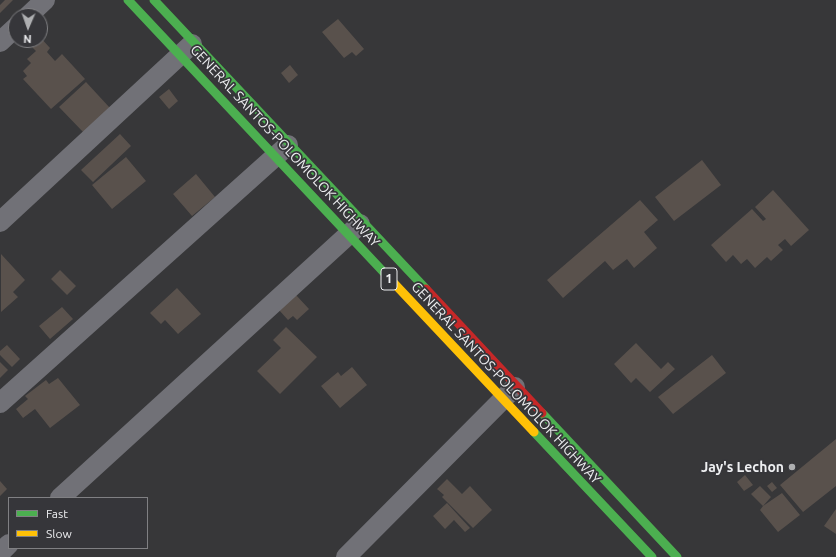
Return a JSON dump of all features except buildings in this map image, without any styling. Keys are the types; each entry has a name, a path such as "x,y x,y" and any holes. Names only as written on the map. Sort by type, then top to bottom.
{"highway":[{"name":"GENERAL SANTOS-POLOMOLOK HIGHWAY","path":"128,0 187,48 274,157 348,235 510,392 652,557"},
{"name":"1","path":"154,0 187,48 290,144 363,221 510,392 677,557"}],"street":[{"path":"36,8 45,0"},
{"path":"0,42 8,34"},
{"path":"0,222 187,48"},
{"path":"0,403 290,144"},
{"path":"61,497 363,221"},
{"path":"346,557 510,392"},
{"path":"0,553 8,545"}],"traffic: fast":[{"path":"128,0 391,280"},
{"path":"154,0 426,289"},
{"path":"542,413 677,557"},
{"path":"534,432 652,557"}],"traffic: slow":[{"path":"391,280 534,432"}],"traffic: jam":[{"path":"426,289 542,413"}],"place":[{"name":"Jay's Lechon","path":"792,467"}]}
